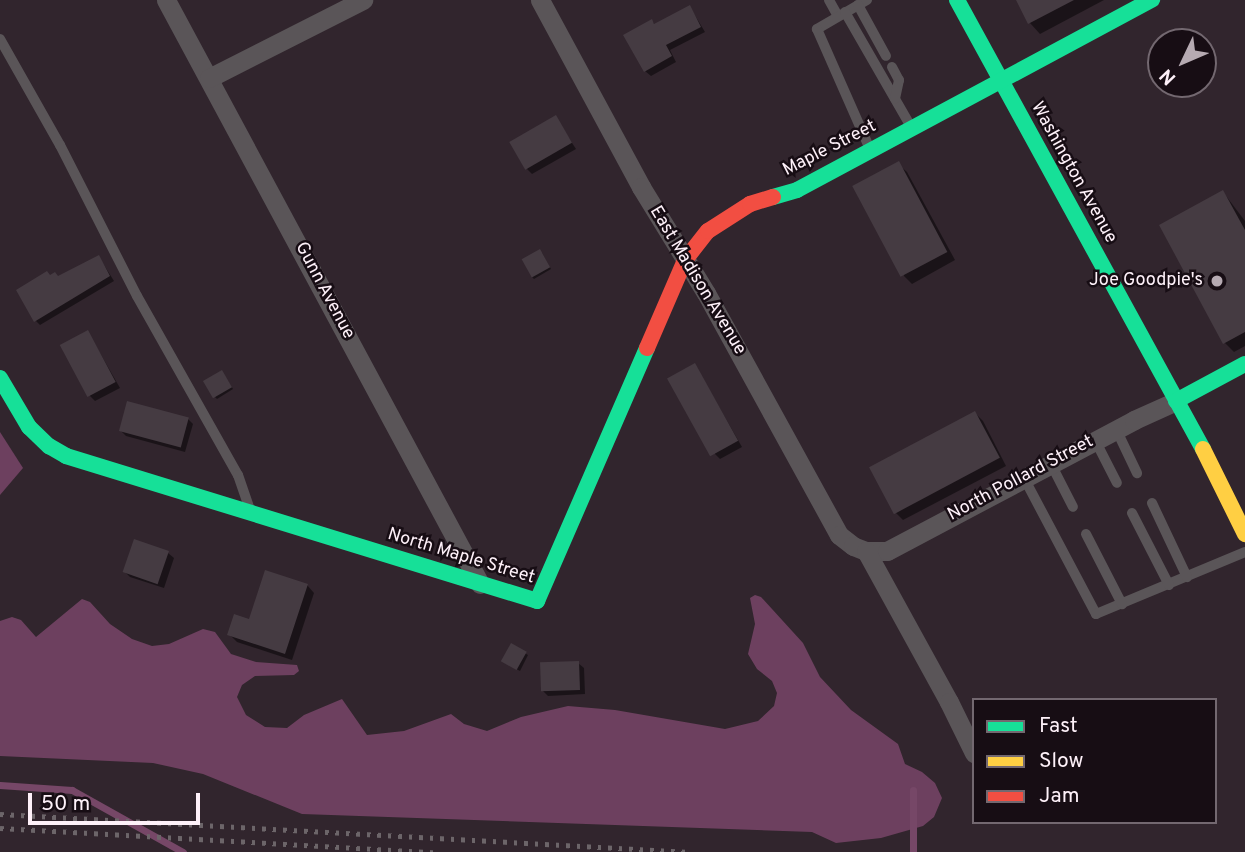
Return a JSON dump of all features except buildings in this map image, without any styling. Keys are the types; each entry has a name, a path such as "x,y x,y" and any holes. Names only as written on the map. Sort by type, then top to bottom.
{"street":[{"name":"Gunn Avenue","path":"166,0 480,584"},
{"name":"East Madison Avenue","path":"540,0 641,187 839,534 853,546 866,551"},
{"name":"Washington Avenue","path":"957,0 1223,485 1245,534"},
{"name":"Maple Street","path":"685,260 708,232 750,204 796,190 1152,0"},
{"path":"209,78 358,1"},
{"name":"North Maple Street","path":"0,378 29,427 49,446 66,456 537,601 685,260"},
{"path":"1176,401 1245,364"},
{"name":"North Pollard Street","path":"866,551 887,551 1116,429 1176,401"},
{"path":"866,551 972,749"}],"lane":[{"path":"830,0 842,14 911,128"},
{"path":"870,150 817,29 863,2 886,56"},
{"path":"0,39 60,145 137,296 238,475 250,513"},
{"path":"892,67 900,80 895,99"},
{"path":"1116,429 1138,473"},
{"path":"1095,440 1117,483"},
{"path":"1051,464 1073,507"},
{"path":"1024,478 1096,614 1245,552"},
{"path":"1152,503 1187,577"},
{"path":"1132,513 1169,585"},
{"path":"1086,534 1122,604"}],"shaded area":[{"path":"0,432 23,468 0,495"},
{"path":"755,595 761,597 803,643 820,677 851,710 898,744 905,764 922,772 935,783 942,798 934,817 923,826 881,838 836,843 812,832 302,814 203,774 153,763 0,756 0,621 12,617 21,620 36,637 82,599 90,602 110,624 132,639 152,646 169,644 203,629 215,632 231,654 256,662 297,665 299,671 294,675 255,676 242,685 237,697 246,715 265,727 287,728 304,715 342,699 367,735 404,731 451,714 464,724 487,731 521,717 568,706 615,710 725,729 758,721 774,706 777,693 772,681 757,669 748,654 755,624 750,598"}],"waterway":[{"path":"0,785 72,790 183,852"},
{"path":"913,790 913,852"}],"railway":[{"path":"0,814 690,852"},
{"path":"0,828 436,852"}],"traffic: fast":[{"path":"957,0 1203,449"},
{"path":"773,197 797,190 1152,0"},
{"path":"0,378 29,427 49,446 66,456 537,601 647,348"},
{"path":"1176,401 1245,364"}],"traffic: slow":[{"path":"1203,449 1245,534"}],"traffic: jam":[{"path":"647,348 685,260 708,231 750,204 773,197"}],"place":[{"name":"Joe Goodpie's","path":"1217,281"}]}
